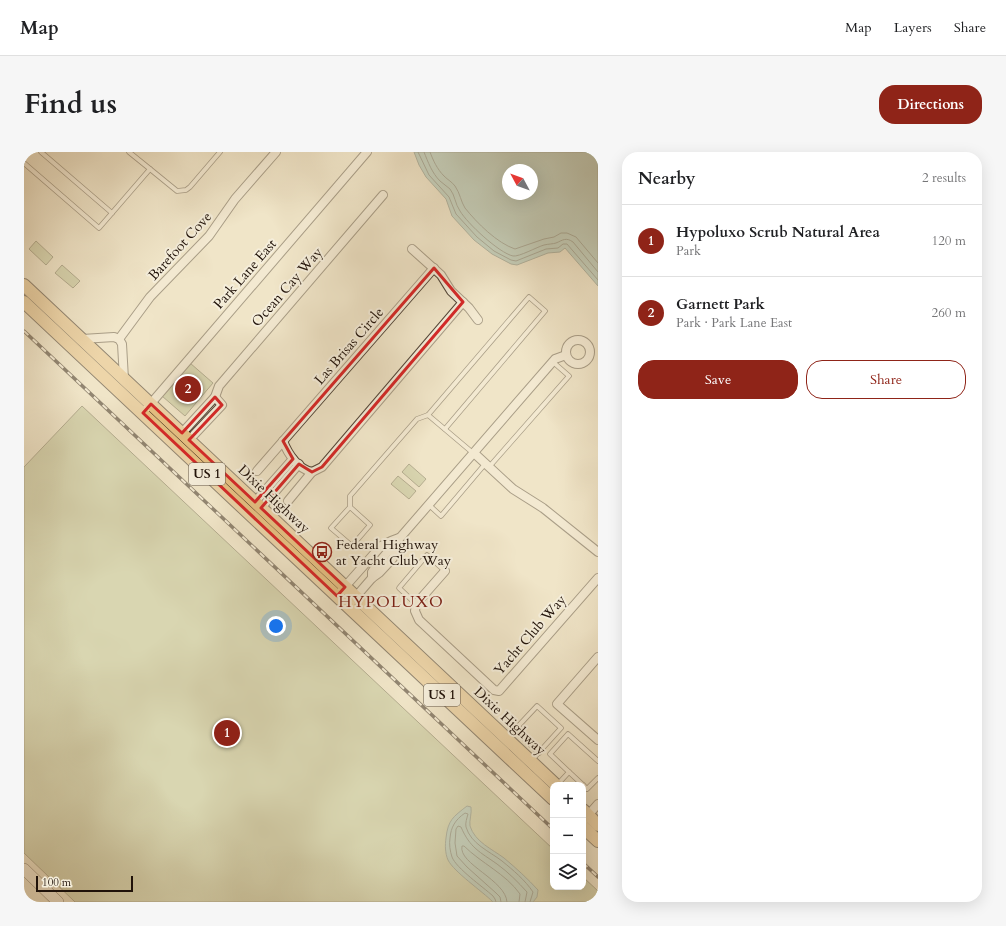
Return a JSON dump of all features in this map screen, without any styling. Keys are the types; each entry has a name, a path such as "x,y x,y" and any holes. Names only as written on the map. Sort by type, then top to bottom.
{"main road":[{"name":"Dixie Highway","path":"24,285 124,379 147,408 186,436 345,587 352,602 550,797"},
{"name":"Dixie Highway","path":"24,302 147,408 337,596 352,602 511,734 535,757 554,782"},
{"path":"586,817 598,825"},
{"path":"586,830 598,842"}],"street":[{"name":"Barefoot Cove","path":"119,339 150,297 209,236 235,199 276,152"},
{"name":"Park Lane East","path":"147,408 368,152"},
{"name":"Ocean Cay Way","path":"186,436 200,414 215,397 219,386 383,195"},
{"path":"412,249 441,275 451,291 469,308 478,320"},
{"name":"Las Brisas Circle","path":"257,471 434,268"},
{"path":"288,501 312,472 322,467 463,302"},
{"path":"82,339 114,337 119,339 122,344 124,379"},
{"path":"352,602 372,578 381,564 393,558 400,538 555,359 566,355"},
{"path":"186,436 207,420 222,405 215,397"},
{"path":"283,441 296,462 307,471 312,472"},
{"path":"474,453 513,489 543,508 597,549"},
{"path":"258,505 296,462"},
{"path":"337,596 381,546 400,538"},
{"path":"372,555 381,564"},
{"path":"416,604 445,571"},
{"name":"Yacht Club Way","path":"416,604 415,611 419,620 494,690 499,691 598,578"},
{"path":"598,657 557,704 598,740"},
{"path":"586,815 598,804"},
{"path":"24,869 58,902"}],"lane":[{"path":"41,152 112,213"},
{"path":"129,152 177,190 186,190 190,187 220,152"},
{"path":"24,163 99,228 150,169"},
{"path":"350,507 370,526 352,546 331,528 350,507 350,496 417,419 428,415 529,298 545,311 445,429"},
{"path":"429,505 441,516 569,376 553,362"},
{"path":"207,406 214,413"},
{"path":"200,414 207,420"},
{"path":"428,415 474,453"},
{"path":"416,604 399,588 427,555 445,571"},
{"path":"511,734 537,706 561,728 535,757"},
{"path":"580,782 550,754 568,734 598,761"},
{"path":"559,782 569,772"},
{"path":"586,788 587,789 598,778"}],"highlighted area":[{"path":"434,268 463,302 322,467 312,472 299,464 261,508 345,587 337,596 143,413 151,404 182,433 215,397 222,405 189,440 255,502 293,459 283,441"}],"green space":[{"path":"36,241 53,257 46,265 29,249"},
{"path":"62,265 80,281 73,288 55,273"},
{"path":"190,363 213,383 185,416 162,396"},
{"path":"82,406 550,846 550,890 586,890 586,880 598,891 598,902 75,902 24,853 24,467"},
{"path":"409,464 426,479 419,487 402,472"},
{"path":"398,476 416,491 409,499 391,484"}],"water":[{"path":"414,152 598,152 598,286 565,248 560,252 548,253 517,265 511,264 492,254 474,240 452,216 446,199 426,177"},
{"path":"467,806 471,807 470,826 472,832 484,845 504,858 538,890 537,897 533,902 493,902 451,865 447,857 446,849 448,827 452,819"}],"railway":[{"path":"24,331 550,826"},
{"path":"586,866 598,877"}],"place":[{"name":"Garnett Park","path":"188,389"},
{"name":"Federal Highway at Yacht Club Way","path":"322,552"},
{"name":"Hypoluxo Scrub Natural Area","path":"227,733"}],"district":[{"name":"HYPOLUXO","path":"391,602"}]}
